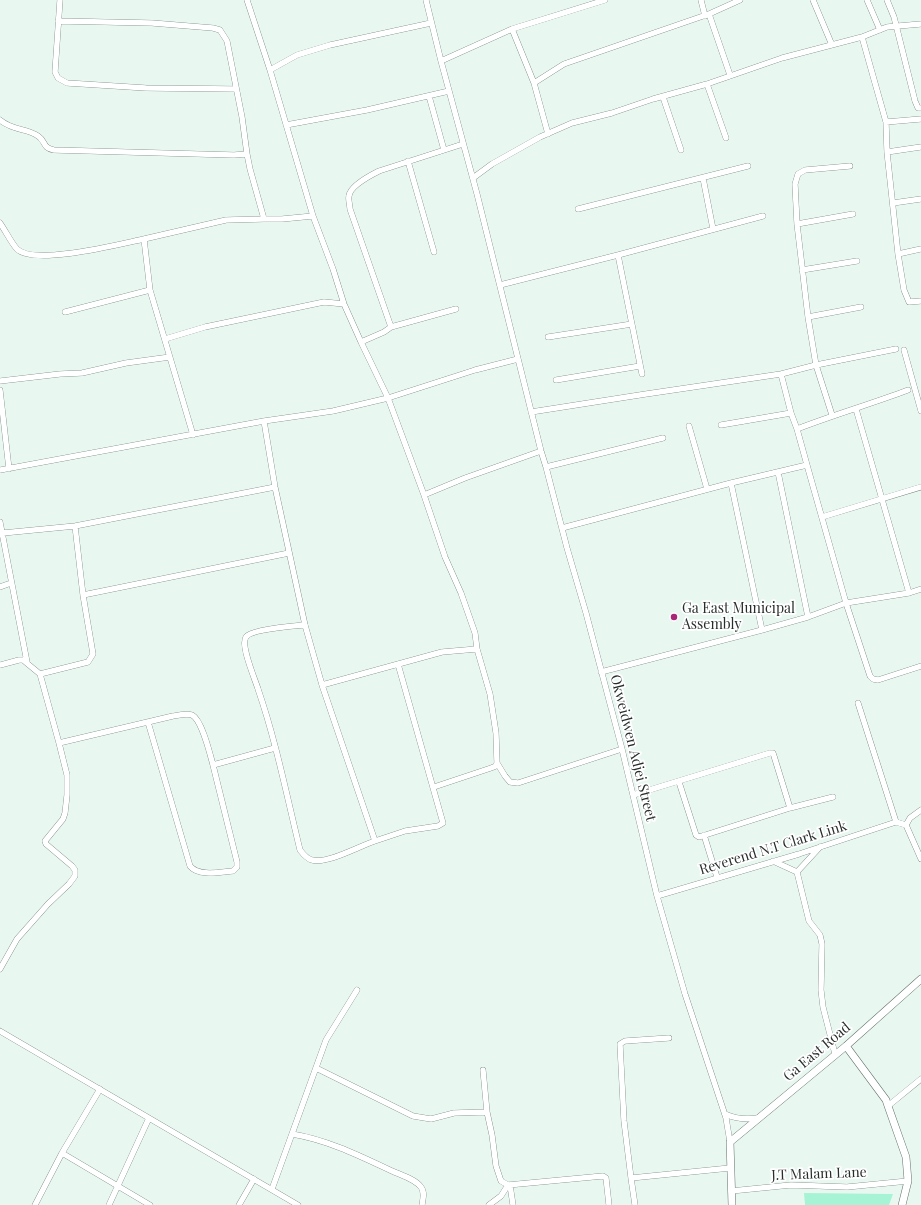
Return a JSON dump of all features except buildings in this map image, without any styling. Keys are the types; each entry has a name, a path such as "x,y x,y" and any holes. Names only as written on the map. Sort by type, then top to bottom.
{"street":[{"path":"60,0 55,72 58,78 67,83 146,88 235,89"},
{"path":"247,0 270,70 313,216 333,269 344,304 360,342 388,398 445,557 461,593 475,633 477,649 490,694 496,733 498,763 510,782 518,783 622,749"},
{"name":"Okweidwen Adjei Street","path":"426,0 473,178 541,451 622,749 657,896 685,994 725,1114 730,1143"},
{"path":"441,61 512,29 605,0"},
{"path":"700,0 730,75"},
{"path":"534,84 564,64 707,15 740,0"},
{"path":"813,0 832,45"},
{"path":"867,0 880,30"},
{"path":"887,0 896,26 915,102 918,108 921,108"},
{"path":"58,21 152,23 213,28 220,30 227,41 235,89 242,117 250,170 264,219"},
{"path":"270,70 297,55 330,45 431,23"},
{"path":"473,178 492,164 548,134 576,122 612,113 653,99 707,84 782,58 862,37 880,30 896,26 921,24"},
{"path":"512,29 534,84 548,134"},
{"path":"862,37 886,122 887,152 898,254 904,290 907,300 912,302 921,301"},
{"path":"707,84 726,138"},
{"path":"286,125 367,110 449,91"},
{"path":"429,96 444,150"},
{"path":"663,97 680,150"},
{"path":"886,122 921,119"},
{"path":"0,120 6,125 15,129 33,133 40,137 45,147 54,150 234,155 247,154"},
{"path":"391,327 350,209 348,196 352,189 379,171 463,144"},
{"path":"887,152 921,147"},
{"path":"408,161 434,252"},
{"path":"578,209 748,166"},
{"path":"832,415 816,365 808,317 797,224 795,184 798,174 805,170 850,166"},
{"path":"703,178 713,229"},
{"path":"893,203 921,199"},
{"path":"797,224 853,214"},
{"path":"0,223 17,249 28,255 44,256 68,254 144,239 226,220 282,219 313,216"},
{"path":"500,285 763,216"},
{"path":"144,239 150,290 193,435"},
{"path":"898,254 921,249"},
{"path":"618,255 642,374"},
{"path":"802,270 857,261"},
{"path":"65,312 150,290"},
{"path":"165,339 205,328 324,302 344,304"},
{"path":"808,317 861,307"},
{"path":"360,342 384,332 391,327 456,309"},
{"path":"548,337 632,324"},
{"path":"531,412 781,374 816,365 896,349"},
{"path":"904,350 921,411"},
{"path":"0,381 82,373 126,363 170,357"},
{"path":"0,470 264,421 334,411 388,398 475,370 518,359"},
{"path":"556,380 640,366"},
{"path":"781,374 846,603 870,676 873,679 878,680 921,666"},
{"path":"0,390 9,469"},
{"path":"797,429 832,415 856,409 908,390"},
{"path":"856,409 909,593"},
{"path":"721,425 791,413"},
{"path":"264,421 275,487 305,625 322,685 375,841"},
{"path":"689,426 707,489"},
{"path":"546,467 663,438"},
{"path":"424,495 465,478 541,451"},
{"path":"562,528 707,489 807,465"},
{"path":"778,472 808,617"},
{"path":"731,483 762,630"},
{"path":"3,533 75,526 275,487"},
{"path":"822,517 921,487"},
{"path":"0,522 27,662 31,668 40,674 67,775 67,795 64,819 45,841 46,844 75,870 75,876 69,884 48,904 17,939 0,969"},
{"path":"40,674 88,662 93,654 83,595 75,526"},
{"path":"83,595 289,553"},
{"path":"0,587 11,583"},
{"path":"601,672 762,630 808,617 846,603 909,593 921,589"},
{"path":"305,625 264,630 250,634 245,638 246,654 264,704 300,850 306,857 312,860 338,857 375,841 405,832 442,824 443,820 434,787 398,664"},
{"path":"322,685 442,652 459,649 477,649"},
{"path":"0,665 19,660 27,662"},
{"path":"858,702 896,822 906,825 921,859"},
{"path":"59,743 173,716 192,715 200,726 213,765 237,862 237,867 233,871 202,872 194,870 190,866 148,722"},
{"path":"213,765 275,748"},
{"path":"633,795 773,753 790,808"},
{"path":"434,787 492,768 498,763"},
{"path":"679,782 696,835 700,837 790,808 833,797"},
{"path":"906,825 910,818 921,810"},
{"name":"Reverend N.T Clark Link","path":"657,896 896,822"},
{"path":"704,835 717,878"},
{"path":"797,872 822,845"},
{"path":"773,861 797,872"},
{"path":"797,872 809,921 820,935 822,944 821,990 823,1007 835,1054"},
{"name":"Ga East Road","path":"730,1143 758,1118 846,1046 921,979"},
{"path":"272,1189 328,1036 357,990"},
{"path":"0,1031 298,1205"},
{"path":"635,1205 624,1121 620,1044 626,1041 669,1038"},
{"path":"846,1046 886,1100 906,1157 908,1181 903,1204"},
{"path":"316,1068 413,1116 420,1118 431,1119 462,1112 487,1112"},
{"path":"483,1070 487,1112 498,1174 501,1181 509,1185 603,1176 606,1178 609,1205"},
{"path":"888,1106 921,1079"},
{"path":"35,1205 62,1154 100,1089"},
{"path":"725,1114 742,1120 758,1118"},
{"path":"109,1205 149,1118"},
{"path":"292,1134 309,1136 353,1152 410,1179 420,1186 423,1191 422,1205"},
{"path":"730,1143 732,1205"},
{"path":"62,1154 150,1205"},
{"path":"631,1178 730,1168"},
{"path":"239,1205 254,1179"},
{"name":"J.T Malam Lane","path":"731,1191 791,1185 847,1187 908,1181"},
{"path":"489,1205 501,1196 509,1185"},
{"path":"509,1185 513,1205"}],"green space":[{"path":"804,1193 893,1194 889,1205 805,1205"}],"place":[{"name":"Ga East Municipal Assembly","path":"674,617"}]}
